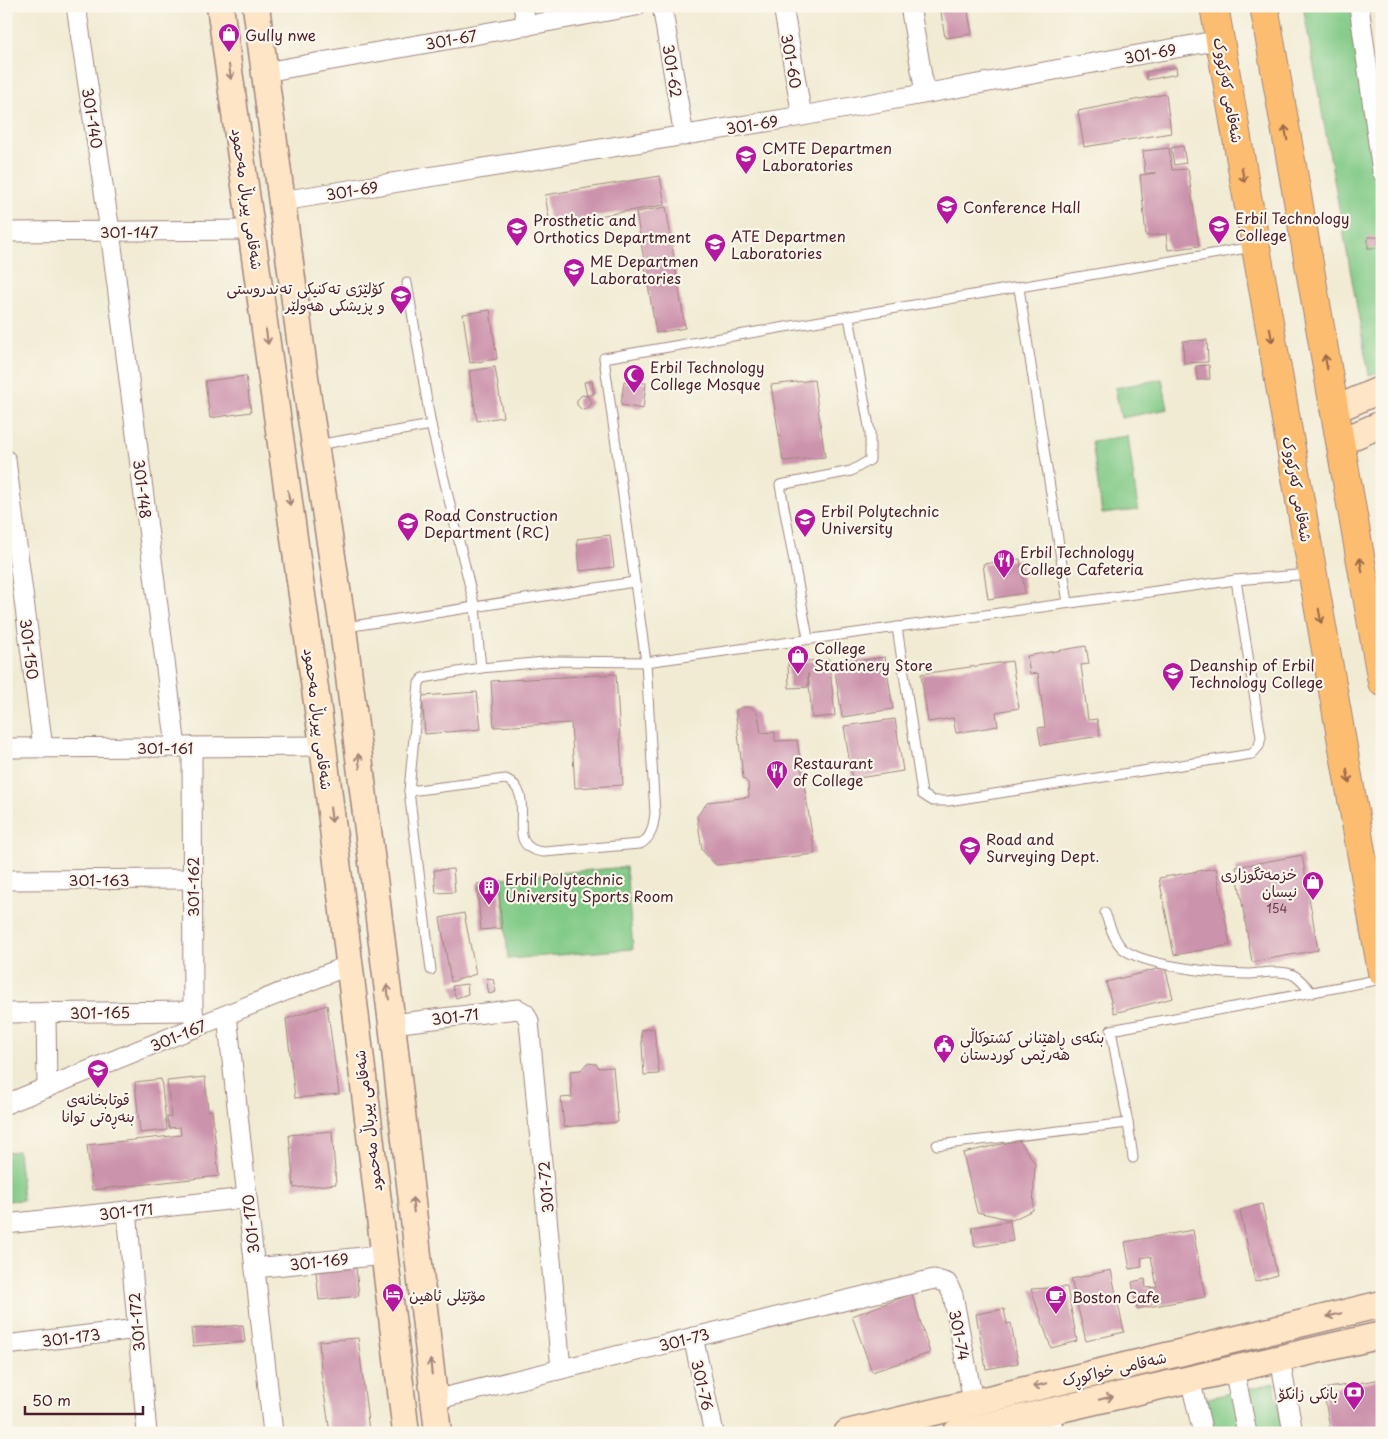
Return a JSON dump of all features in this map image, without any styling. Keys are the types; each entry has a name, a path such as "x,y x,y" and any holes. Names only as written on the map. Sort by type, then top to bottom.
{"highway":[{"name":"شەقامی کەرکووک","path":"1214,6 1312,573 1379,943 1382,972"},
{"path":"1264,6 1382,682"}],"main road":[{"name":"شەقامی پیرباڵ مەحمود","path":"220,6 323,746 406,1433"},
{"path":"256,6 314,445 343,628 392,1024 438,1433"},
{"path":"1334,410 1382,388"},
{"path":"275,396 307,392"},
{"path":"1340,442 1382,424"},
{"name":"شەقامی خواکوڕک","path":"847,1433 973,1401 1382,1304"},
{"name":"شەقامی خواکوڕک","path":"956,1433 1052,1422 1190,1379 1382,1335"}],"street":[{"name":"301-140","path":"76,6 110,231"},
{"path":"523,6 527,26"},
{"name":"301-67","path":"265,72 636,6"},
{"name":"301-62","path":"662,6 684,136"},
{"name":"301-60","path":"783,6 802,116"},
{"path":"910,6 925,93"},
{"path":"1359,6 1382,172"},
{"name":"301-69","path":"282,201 802,116 1220,40"},
{"name":"301-147","path":"6,232 252,230"},
{"name":"301-148","path":"110,231 184,747"},
{"name":"301-150","path":"6,460 43,748"},
{"name":"301-161","path":"6,748 323,746"},
{"name":"301-162","path":"184,747 192,879 195,1019"},
{"name":"301-163","path":"6,880 192,879"},
{"name":"301-167","path":"6,1104 47,1088 195,1019 227,1014 349,965"},
{"name":"301-71","path":"392,1024 518,1009"},
{"name":"301-72","path":"518,1009 525,1014 529,1021 561,1369"},
{"path":"46,1012 47,1088"},
{"name":"301-165","path":"6,1013 46,1012 195,1019"},
{"name":"301-170","path":"227,1014 273,1433"},
{"name":"301-171","path":"6,1224 246,1198"},
{"name":"301-172","path":"127,1211 147,1433"},
{"name":"301-169","path":"254,1268 383,1255"},
{"name":"301-73","path":"434,1400 934,1280"},
{"name":"301-74","path":"934,1280 947,1283 953,1295 973,1401"},
{"name":"301-173","path":"6,1345 137,1329"},
{"name":"301-76","path":"693,1337 714,1433"},
{"path":"1280,1358 1293,1433"},
{"path":"1234,1368 1247,1433"},
{"path":"1190,1379 1202,1433"}],"lane":[{"path":"409,791 506,779 514,783 519,790 523,840 532,851 640,844 646,841 651,834 655,814 646,662 604,358 1256,247"},
{"path":"407,283 432,425 475,608 481,668"},
{"path":"1019,288 1068,603"},
{"path":"808,638 780,485 851,472 870,460 870,432 849,317"},
{"path":"314,445 432,425"},
{"path":"432,970 409,791 419,682 423,678 481,668 555,661 646,662 1236,580 1312,573"},
{"path":"897,627 922,794 933,801 948,801 1252,754 1259,746 1261,738 1236,580"},
{"path":"343,628 634,582"},
{"path":"1105,914 1115,939 1123,948 1144,959 1189,968 1237,974 1286,973 1295,976 1312,992"},
{"path":"1133,1158 1111,1030 1382,979"},
{"path":"937,1145 1128,1123"}],"green space":[{"path":"1303,6 1355,6 1382,187 1382,371 1369,375"},
{"path":"1162,379 1168,409 1121,418 1115,388"},
{"path":"1128,436 1138,510 1102,514 1092,441"},
{"path":"626,867 633,949 508,959 501,878"},
{"path":"18,1151 23,1200 6,1201 6,1152"},
{"path":"1274,1383 1284,1433 1212,1433 1204,1399"}],"building":[{"path":"940,6 967,6 972,34 945,38"},
{"path":"1176,67 1177,74 1147,80 1146,72"},
{"path":"1166,94 1171,133 1084,147 1078,111"},
{"path":"1183,146 1186,163 1174,165 1171,148"},
{"path":"1169,148 1172,170 1188,169 1199,246 1168,250 1166,234 1146,236 1140,175 1156,173 1145,173 1143,151"},
{"path":"660,176 665,205 550,224 545,195"},
{"path":"666,207 685,328 656,333 636,212"},
{"path":"1368,237 1378,237 1378,248 1368,248"},
{"path":"490,310 497,359 470,363 463,314"},
{"path":"1207,340 1208,362 1184,363 1183,341"},
{"path":"1209,365 1210,379 1197,380 1196,366"},
{"path":"495,367 503,417 477,421 469,371"},
{"path":"246,376 251,412 210,418 205,381"},
{"path":"814,380 825,457 783,461 771,385"},
{"path":"592,381 594,394 587,396 584,382"},
{"name":"Erbil Technology College Mosque","path":"624,381 646,383 643,409 621,405"},
{"path":"582,395 587,396 592,403 587,409 582,410 577,405 577,400"},
{"path":"610,535 614,567 580,571 577,539"},
{"name":"Erbil Technology College Cafeteria","path":"1020,559 1025,593 988,599 983,564"},
{"path":"1086,646 1089,664 1081,665 1088,720 1097,719 1100,736 1041,745 1038,728 1045,727 1038,673 1030,674 1027,656"},
{"path":"885,657 893,709 842,717 834,664"},
{"path":"829,659 835,716 812,718 808,673 808,687 789,688 788,663"},
{"path":"1012,661 1019,708 996,712 998,726 956,733 953,718 928,722 921,674"},
{"path":"616,674 623,785 575,788 571,723 494,727 491,681"},
{"path":"477,692 481,729 425,734 422,696"},
{"name":"Restaurant of College","path":"743,707 751,707 758,714 761,733 775,732 775,741 797,740 815,854 716,865 702,850 697,816 708,802 749,797 748,783 743,778 736,715 736,710"},
{"path":"895,719 903,771 852,779 844,726"},
{"path":"1302,855 1318,950 1252,962 1236,867"},
{"path":"1216,868 1230,945 1174,955 1159,878"},
{"path":"453,869 455,892 436,893 434,870"},
{"name":"Erbil Polytechnic University Sports Room","path":"498,882 502,928 481,930 477,884"},
{"path":"464,913 476,974 451,982 440,918"},
{"path":"1165,967 1173,998 1114,1013 1106,982"},
{"path":"486,978 493,979 496,992 489,994"},
{"path":"467,984 468,994 456,998 452,986"},
{"path":"327,1005 339,1094 295,1098 286,1019"},
{"path":"654,1028 659,1074 644,1075 641,1030"},
{"path":"587,1063 596,1064 599,1068 613,1067 618,1122 564,1127 561,1098 572,1097 570,1071 581,1070"},
{"path":"205,1077 208,1111 212,1110 219,1176 92,1190 87,1145 181,1135 180,1127 169,1128 167,1117 171,1117 167,1081"},
{"path":"161,1079 167,1130 140,1133 135,1082"},
{"path":"332,1131 336,1184 294,1188 289,1135"},
{"path":"1019,1140 1035,1163 1033,1210 1012,1220 977,1212 963,1153"},
{"path":"1262,1204 1277,1275 1255,1282 1240,1210"},
{"path":"1010,1221 1013,1241 975,1247 972,1227"},
{"path":"1193,1230 1205,1297 1137,1309 1132,1282 1145,1279 1146,1288 1157,1287 1151,1256 1141,1258 1142,1267 1130,1269 1125,1242"},
{"path":"356,1268 359,1296 319,1300 316,1272"},
{"path":"1111,1270 1124,1332 1086,1341 1071,1279"},
{"name":"Boston Cafe","path":"1067,1287 1077,1341 1051,1348 1031,1289"},
{"path":"912,1294 930,1353 872,1372 852,1316"},
{"path":"1004,1309 1007,1324 1011,1323 1018,1363 986,1369 976,1314"},
{"path":"243,1325 245,1342 193,1346 191,1329"},
{"path":"358,1338 369,1431 330,1433 321,1372 319,1341"},
{"name":"بانکی زانکۆ","path":"1382,1379 1382,1433 1331,1433 1323,1389"}],"place":[{"name":"Gully nwe","path":"229,53"},
{"name":"CMTE Departmen Laboratories","path":"746,175"},
{"name":"Conference Hall","path":"947,225"},
{"name":"Erbil Technology College","path":"1219,245"},
{"name":"Prosthetic and Orthotics Department","path":"517,247"},
{"name":"ATE Departmen Laboratories","path":"715,263"},
{"name":"ME Departmen Laboratories","path":"574,288"},
{"name":"کۆلێژی تەکنیکی تەندروستی و پزیشکی هەولێر","path":"401,315"},
{"name":"Erbil Technology College Mosque","path":"634,394"},
{"name":"Erbil Polytechnic University","path":"805,538"},
{"name":"Road Construction Department (RC)","path":"408,542"},
{"name":"Erbil Technology College Cafeteria","path":"1004,579"},
{"name":"College Stationery Store","path":"798,675"},
{"name":"Deanship of Erbil Technology College","path":"1173,692"},
{"name":"Restaurant of College","path":"777,790"},
{"name":"Road and Surveying Dept.","path":"970,866"},
{"name":"خزمەتگوزاری نیسان","path":"1313,901"},
{"name":"Erbil Polytechnic University Sports Room","path":"489,906"},
{"name":"بنکەی ڕاهێنانی کشتوکاڵی هەرێمی کوردستان","path":"944,1064"},
{"name":"قوتابخانەی بنەڕەتی توانا","path":"98,1089"},
{"name":"مۆتێلی ئاهین","path":"393,1313"},
{"name":"Boston Cafe","path":"1056,1315"},
{"name":"بانکی زانکۆ","path":"1354,1411"}]}
